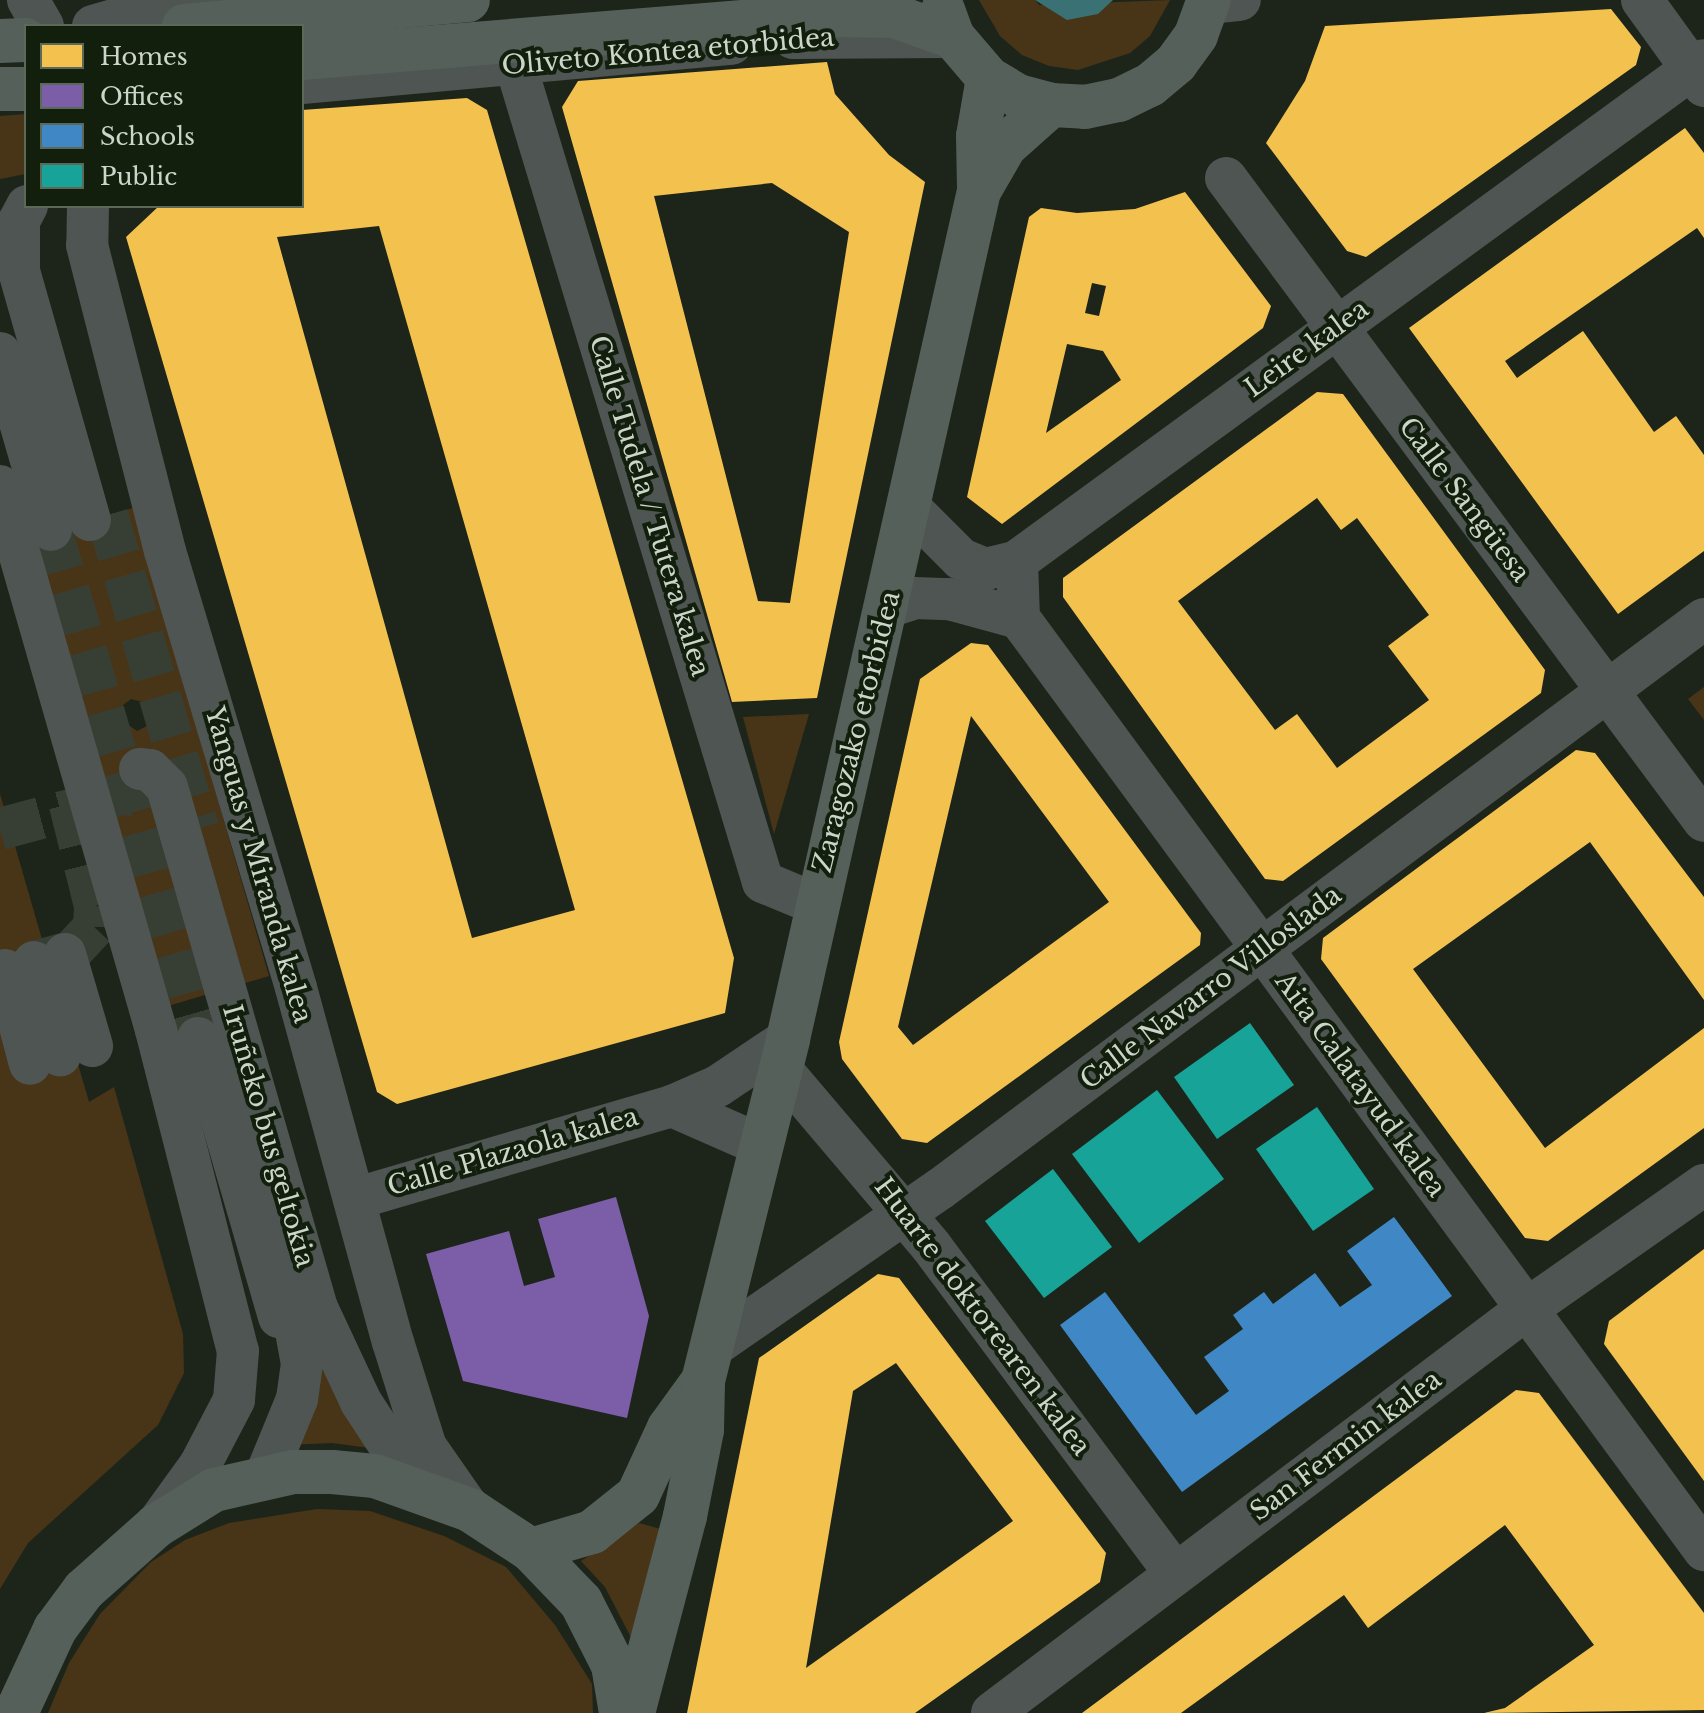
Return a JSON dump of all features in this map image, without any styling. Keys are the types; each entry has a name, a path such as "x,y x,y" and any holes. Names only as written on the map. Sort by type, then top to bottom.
{"main road":[{"path":"206,24 468,0"},
{"path":"946,18 988,78 1018,96 1051,105 1085,107 1119,100 1150,85 1176,63 1219,1"},
{"name":"Oliveto Kontea etorbidea","path":"304,58 814,15 946,18"},
{"path":"0,41 24,40"},
{"path":"979,191 978,136 988,78"},
{"path":"0,89 24,89"},
{"name":"Zaragozako etorbidea","path":"633,1713 685,1516 702,1430 707,1364 784,1054 816,904 888,607 979,191 1005,146 1051,105"},
{"name":"Zaragozako etorbidea","path":"531,1550 592,1532 638,1495 669,1428 707,1364"},
{"path":"16,1713 55,1629 84,1590 156,1526 214,1490 293,1472 361,1475 450,1502 531,1550 581,1602 613,1665 621,1713"}],"street":[{"path":"28,0 42,24"},
{"path":"100,24 158,7 234,0"},
{"path":"1642,0 1700,72"},
{"name":"Oliveto Kontea etorbidea","path":"304,83 799,38 946,18"},
{"name":"Leire kalea","path":"910,508 961,559 986,569 1017,561 1335,328 1700,72"},
{"name":"Calle Tudela / Tutera kalea","path":"519,76 763,882 816,904"},
{"name":"Calle Sangüesa","path":"1226,178 1704,821"},
{"path":"0,197 24,196"},
{"path":"26,208 19,221 19,271 80,522"},
{"path":"44,208 36,259 80,522"},
{"path":"88,226 102,208"},
{"name":"Yanguas y Miranda kalea","path":"88,226 165,551 426,1447 450,1502"},
{"path":"0,287 80,522"},
{"path":"0,353 80,522"},
{"path":"0,469 78,786 0,561"},
{"path":"0,486 156,1030 238,1351 234,1400 200,1465 156,1526"},
{"path":"888,607 915,598 949,599 1019,618 1017,561"},
{"name":"Aita Calatayud kalea","path":"1019,618 1524,1311 1704,1550"},
{"name":"Calle Navarro Villoslada","path":"707,1364 1704,619"},
{"name":"Iruñeko bus geltokia","path":"252,1480 297,1399 302,1364 296,1318 142,780 150,770 167,787 317,1308 361,1402 395,1454 450,1502"},
{"path":"29,970 53,1057 29,970"},
{"path":"254,1018 339,1308 382,1392 426,1447"},
{"path":"198,1038 278,1313 283,1348 271,1422 252,1480"},
{"name":"Calle Plazaola kalea","path":"354,1199 672,1106 784,1054"},
{"name":"Huarte doktorearen kalea","path":"784,1054 1175,1573"},
{"name":"Calle Plazaola kalea","path":"672,1106 761,1145"},
{"name":"San Fermin kalea","path":"992,1713 1524,1311 1704,1185"}],"shaded area":[{"path":"979,0 1035,0 1039,5 1170,0 1150,36 1130,53 1078,70 1049,66 1022,55 1000,36"},
{"path":"24,114 24,174 0,179 0,116"},
{"path":"133,508 269,976 168,1006 33,537","holes":["131,699 146,703 151,711 147,726 137,731 120,719 123,705"]},
{"path":"1704,687 1704,720 1688,699"},
{"path":"809,714 774,834 743,717"},
{"path":"0,794 89,1102 114,1087 183,1334 184,1373 158,1425 28,1543 0,1589"},
{"path":"313,1339 385,1450 332,1443 287,1445"},
{"path":"317,1509 370,1511 444,1536 506,1567 555,1625 592,1684 593,1713 48,1713 69,1663 100,1614 151,1562 185,1540 229,1523"},
{"path":"639,1523 664,1530 637,1649 605,1587 581,1561"}],"water":[{"path":"1035,0 1113,0 1098,14 1067,20"}],"building: Homes":[{"path":"1611,9 1641,47 1636,65 1366,257 1347,251 1266,143 1305,81 1325,26"},
{"path":"827,62 835,94 889,155 925,182 817,698 732,702 562,107 578,81","holes":["772,183 849,232 790,603 758,601 654,196"]},
{"path":"467,98 487,110 734,958 725,1013 397,1104 377,1092 126,237 157,208 304,208 304,110","holes":["379,226 575,910 472,938 277,237"]},
{"path":"1685,128 1704,153 1704,238 1697,228 1505,361 1517,378 1583,331 1654,432 1676,416 1704,455 1704,551 1618,614 1409,328"},
{"path":"1185,192 1271,306 1263,328 1002,524 967,497 1029,217 1041,208 1077,213 1135,209","holes":["1092,283 1106,286 1099,316 1085,313","1067,344 1103,351 1121,380 1046,433"]},
{"path":"1317,392 1343,394 1545,670 1541,693 1283,881 1265,879 1063,597 1063,578","holes":["1317,498 1341,530 1357,518 1429,615 1388,646 1429,700 1337,768 1297,714 1275,730 1178,601"]},
{"path":"971,643 988,645 1201,933 1200,945 927,1143 902,1139 842,1059 839,1042 920,679","holes":["971,716 1109,902 913,1045 898,1027"]},
{"path":"1576,750 1595,753 1704,897 1704,1000 1590,842 1413,969 1545,1148 1704,1028 1704,1128 1548,1241 1525,1238 1321,959 1323,938"},
{"path":"1704,1249 1704,1481 1604,1344 1609,1321"},
{"path":"878,1274 899,1278 1106,1553 1100,1582 915,1713 687,1713 759,1358","holes":["896,1363 1013,1521 806,1668 853,1391"]},
{"path":"1516,1390 1539,1393 1704,1613 1704,1710 1484,1713 1505,1708 1594,1645 1505,1525 1368,1628 1344,1595 1181,1713 1082,1713"}],"building: Offices":[{"path":"616,1197 649,1316 627,1418 463,1381 426,1254 509,1231 524,1286 555,1277 538,1219"}],"building: Schools":[{"path":"1394,1217 1452,1296 1182,1492 1060,1325 1105,1292 1196,1415 1229,1391 1204,1357 1243,1329 1233,1315 1264,1292 1273,1304 1315,1273 1340,1307 1372,1285 1347,1251"}],"building: Public":[{"path":"1250,1023 1294,1085 1217,1139 1174,1077"},
{"path":"1157,1090 1224,1179 1139,1243 1072,1154"},
{"path":"1317,1107 1374,1189 1313,1231 1256,1149"},
{"path":"1053,1169 1112,1247 1044,1298 985,1221"}],"tunnel":[{"path":"107,515 198,828"},
{"path":"51,530 198,1038"},
{"path":"30,963 71,952 94,927 95,906 66,789"},
{"path":"0,829 126,795"}]}
